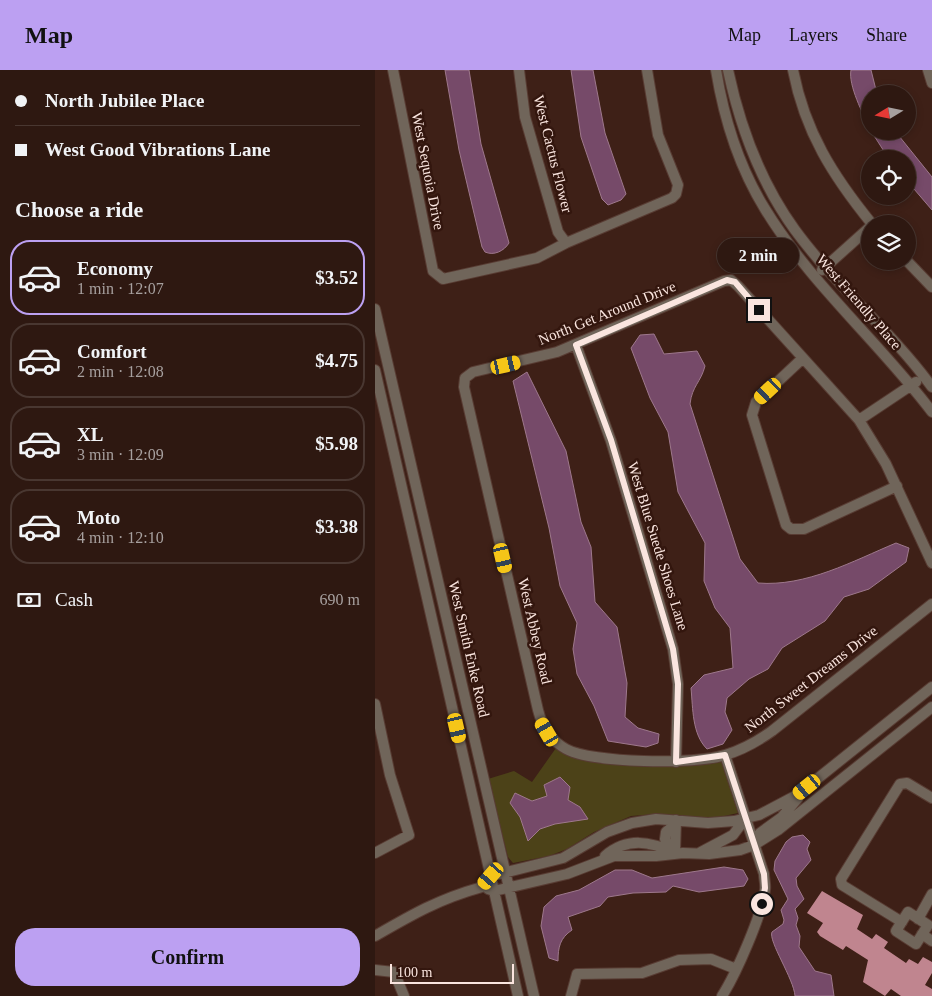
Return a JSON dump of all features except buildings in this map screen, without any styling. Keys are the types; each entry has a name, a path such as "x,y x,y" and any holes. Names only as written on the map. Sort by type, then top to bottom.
{"street":[{"name":"West Sequoia Drive","path":"393,70 433,271 443,279 451,279 537,258 566,243"},
{"name":"West Cactus Flower","path":"519,70 525,118 558,232 566,243"},
{"path":"566,243 672,198 676,194 678,185 658,135 647,70"},
{"name":"West Friendly Place","path":"716,70 722,102 748,177 783,236 912,385 932,412"},
{"name":"West Friendly Place","path":"728,70 738,112 770,192 795,230 932,387"},
{"path":"793,70 799,99 818,146 842,187 863,215"},
{"path":"928,70 932,83"},
{"path":"815,275 861,234"},
{"path":"916,270 932,287"},
{"name":"North Get Around Drive","path":"465,378 473,372 538,357 576,345 723,281 731,280 803,358"},
{"name":"West Smith Enke Road","path":"375,308 534,996"},
{"name":"West Blue Suede Shoes Lane","path":"576,345 611,440 673,649 678,684 676,762"},
{"path":"897,486 804,529 791,529 786,525 753,415 753,408 756,402 803,358 859,420 874,442 897,486 932,563"},
{"name":"West Smith Enke Road","path":"375,370 518,996"},
{"path":"859,420 912,385 923,375"},
{"name":"West Abbey Road","path":"465,378 463,386 538,710 541,721 554,740"},
{"name":"North Sweet Dreams Drive","path":"554,740 576,753 676,762 725,755 759,740 772,731 932,604"},
{"path":"482,887 491,876 563,858 607,832 631,823 656,820 708,823 745,819 773,810 807,787 932,687"},
{"path":"375,704 389,775 409,835 375,853"},
{"path":"375,936 416,911 443,898 482,887 494,890 509,888 567,874 602,859 620,855 656,856 672,852 693,854 724,853 754,845 785,826 932,707"},
{"path":"723,996 762,904 765,888 764,874 725,755"},
{"path":"901,922 842,885 841,879 900,784 907,783 932,798"},
{"path":"754,845 757,836 782,817 807,787"},
{"path":"693,854 723,842 739,830 745,819"},
{"path":"672,852 676,822"},
{"path":"918,919 932,894"},
{"path":"908,912 918,919 927,925 915,944 896,931 908,912"},
{"path":"922,934 932,941"},
{"path":"571,996 577,974 642,972 679,960 711,959 736,969"},
{"path":"375,970 394,972 404,996"}],"shaded area":[{"path":"445,70 469,70 481,144 509,243 502,250 495,253 485,252 482,247 459,150"},
{"path":"571,70 593,70 605,133 626,194 621,200 608,205 602,199 581,137"},
{"path":"851,70 871,70 875,85 861,85 861,110 854,91"},
{"path":"877,140 902,140 910,150 883,150"},
{"path":"916,157 932,177 932,210 916,191"},
{"path":"654,334 664,354 697,351 705,366 690,404 740,559 758,583 794,581 811,577 846,565 896,543 909,548 906,562 869,589 844,597 825,621 782,648 768,669 749,679 727,698 725,712 732,730 723,744 707,749 698,736 696,729 691,688 704,675 733,668 730,628 715,608 704,581 705,543 678,492 668,432 650,398 631,348 640,335"},
{"path":"527,372 566,451 581,522 591,547 595,602 617,627 627,683 625,717 638,728 659,734 658,743 646,747 608,741 594,706 577,674 573,649 577,623 560,586 549,528 513,381"},
{"path":"556,748 636,764 693,766 723,760 738,813 715,818 656,814 631,816 594,832 567,849 549,856 513,863 508,857 488,779 514,771 532,782"},
{"path":"560,777 570,787 568,800 580,807 588,819 555,824 540,829 528,841 520,817 510,803 515,793 532,801 547,796 544,785"},
{"path":"803,835 810,842 807,849 811,860 796,878 797,886 804,899 795,909 798,918 796,925 800,936 799,947 815,971 831,975 834,996 795,996 794,989 772,937 772,932 783,924 784,920 781,910 788,899 774,870 775,861 786,842 792,837"},
{"path":"724,867 743,870 748,879 744,886 699,892 673,886 666,892 633,893 608,897 600,906 568,917 572,930 561,943 558,961 549,958 541,926 544,907 556,896 579,890 615,870 632,870 652,878"}],"route":[{"path":"759,310 735,282 727,280 576,345 611,440 673,649 678,684 676,762 711,759 725,755 764,874 765,888 762,904"}]}
